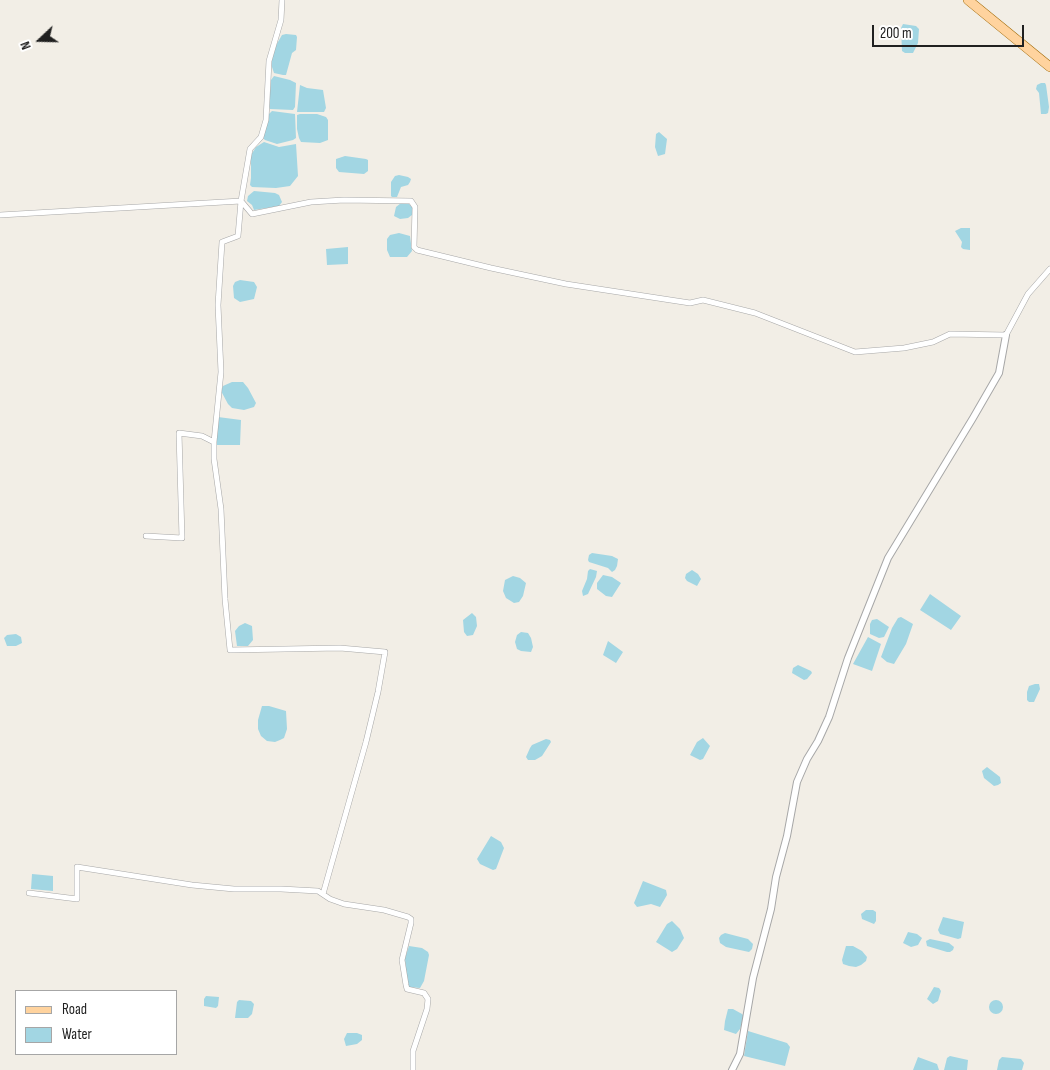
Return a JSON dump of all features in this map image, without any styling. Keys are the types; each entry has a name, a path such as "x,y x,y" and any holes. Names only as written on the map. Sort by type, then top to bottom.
{"main road":[{"path":"968,0 1050,68"}],"street":[{"path":"282,0 281,20 268,61 266,120 261,137 250,149 241,201 238,236 222,242 218,305 220,372 214,458 221,509 225,599 230,650 340,648 385,652 366,742 323,894"},
{"path":"241,201 252,214 311,202 344,200 411,201 415,207 414,246 417,250 566,284 690,302 704,300 755,312 855,352 904,348 933,342 950,334 1006,335"},
{"path":"0,215 241,201"},
{"path":"732,1070 740,1054 753,978 787,836 796,782 829,718 848,658 888,558 999,373 1006,335 1028,294 1050,268"},
{"path":"146,536 182,538 179,433 202,436 214,442"},
{"path":"29,893 77,899 77,867 192,885 234,889 318,891 330,899 344,904 384,910 411,919 402,960 406,985 410,991 424,993 428,999 427,1009 413,1051 413,1070"}],"water":[{"path":"903,24 916,26 919,29 918,43 913,53 902,51 901,28"},
{"path":"282,35 296,35 297,37 296,50 292,53 286,75 283,75 274,73 271,64 275,47"},
{"path":"274,76 296,83 295,107 293,110 270,109 271,80"},
{"path":"1041,83 1046,85 1049,107 1046,114 1041,114 1039,93 1036,89 1037,85"},
{"path":"300,85 323,90 326,108 324,112 297,112"},
{"path":"272,111 295,114 296,138 277,144 262,137 268,115"},
{"path":"317,114 326,117 328,120 328,140 320,143 301,142 297,129 297,115"},
{"path":"659,132 667,139 665,154 658,156 655,147 656,134"},
{"path":"264,142 279,147 296,144 298,176 290,186 276,188 252,187 250,185 251,155 256,147"},
{"path":"345,156 368,160 368,171 364,174 339,172 336,168 336,159"},
{"path":"399,175 411,179 408,185 401,187 397,197 392,197 391,182 395,176"},
{"path":"254,191 275,193 279,195 282,202 279,206 254,210 247,201 248,196"},
{"path":"401,203 408,203 412,207 412,215 408,218 400,219 394,216 396,207"},
{"path":"961,228 970,228 970,250 961,247 962,242 955,231"},
{"path":"399,233 410,236 412,251 407,257 390,257 387,250 387,239 390,235"},
{"path":"348,247 348,264 327,265 326,249"},
{"path":"240,280 254,282 257,287 254,299 240,302 234,298 233,286 235,282"},
{"path":"232,382 243,382 256,403 254,407 244,410 232,408 228,404 221,391 223,386"},
{"path":"218,417 241,420 240,445 215,445"},
{"path":"592,553 612,556 618,559 615,570 612,572 608,568 589,562 589,555"},
{"path":"590,569 597,571 596,577 588,594 583,596 582,591"},
{"path":"692,570 701,579 697,586 685,578 686,574"},
{"path":"603,575 612,577 621,583 612,597 606,596 597,589 597,583"},
{"path":"513,576 520,578 526,583 523,596 519,602 514,603 506,598 503,591 505,580"},
{"path":"930,594 961,616 951,630 920,610"},
{"path":"472,613 476,617 477,626 473,635 467,636 464,632 463,620"},
{"path":"901,617 913,624 906,644 894,664 887,662 881,657 892,628 898,618"},
{"path":"877,619 889,627 884,637 879,638 870,634 870,624 872,620"},
{"path":"245,623 252,626 253,640 248,646 237,646 235,631"},
{"path":"521,632 528,633 531,638 533,647 531,652 517,649 515,642 517,635"},
{"path":"16,634 21,637 22,643 16,646 7,646 4,638 7,635"},
{"path":"868,637 881,644 872,671 853,664"},
{"path":"608,641 623,652 616,663 603,655"},
{"path":"798,665 811,671 812,673 807,679 804,680 792,673 793,668"},
{"path":"1039,684 1040,689 1034,702 1029,702 1027,700 1027,692 1029,686"},
{"path":"262,706 286,711 287,729 284,738 275,742 267,741 261,736 258,729 258,720"},
{"path":"703,738 710,746 703,759 700,760 690,755 697,742"},
{"path":"546,739 551,742 542,756 535,760 528,760 526,757 532,745"},
{"path":"987,767 1000,777 1001,783 994,786 984,778 982,771"},
{"path":"491,836 501,842 504,848 496,869 493,870 480,864 477,859"},
{"path":"32,874 53,876 53,891 31,889"},
{"path":"643,881 666,890 667,895 660,907 651,904 637,907 634,903"},
{"path":"866,910 876,912 874,924 862,919 861,914"},
{"path":"943,917 964,922 961,938 958,939 940,934 938,930"},
{"path":"672,921 680,929 684,938 677,949 672,952 656,942 667,924"},
{"path":"908,932 917,934 922,938 918,945 911,947 903,943"},
{"path":"725,933 748,939 753,944 752,949 749,952 726,947 720,943 719,938"},
{"path":"930,939 949,943 954,947 953,950 947,952 927,946 926,941"},
{"path":"409,946 422,948 429,955 424,981 420,988 409,987 405,958"},
{"path":"846,946 853,946 862,951 867,957 866,961 856,967 843,964 842,960"},
{"path":"934,987 939,988 941,991 938,1001 933,1004 927,999"},
{"path":"206,996 219,997 216,1008 204,1006"},
{"path":"239,1000 251,1001 254,1004 252,1014 248,1018 235,1018 237,1002"},
{"path":"993,1000 999,1000 1003,1007 999,1014 993,1014 989,1010 989,1004"},
{"path":"728,1009 733,1009 744,1016 740,1029 736,1034 724,1030"},
{"path":"748,1031 787,1043 790,1047 785,1066 744,1056"},
{"path":"347,1033 362,1035 362,1040 357,1044 346,1046 344,1039"},
{"path":"950,1056 968,1060 967,1070 944,1070 947,1058"},
{"path":"918,1057 937,1064 939,1070 913,1070"},
{"path":"1002,1057 1021,1059 1024,1063 1022,1070 997,1070 999,1060"}]}
